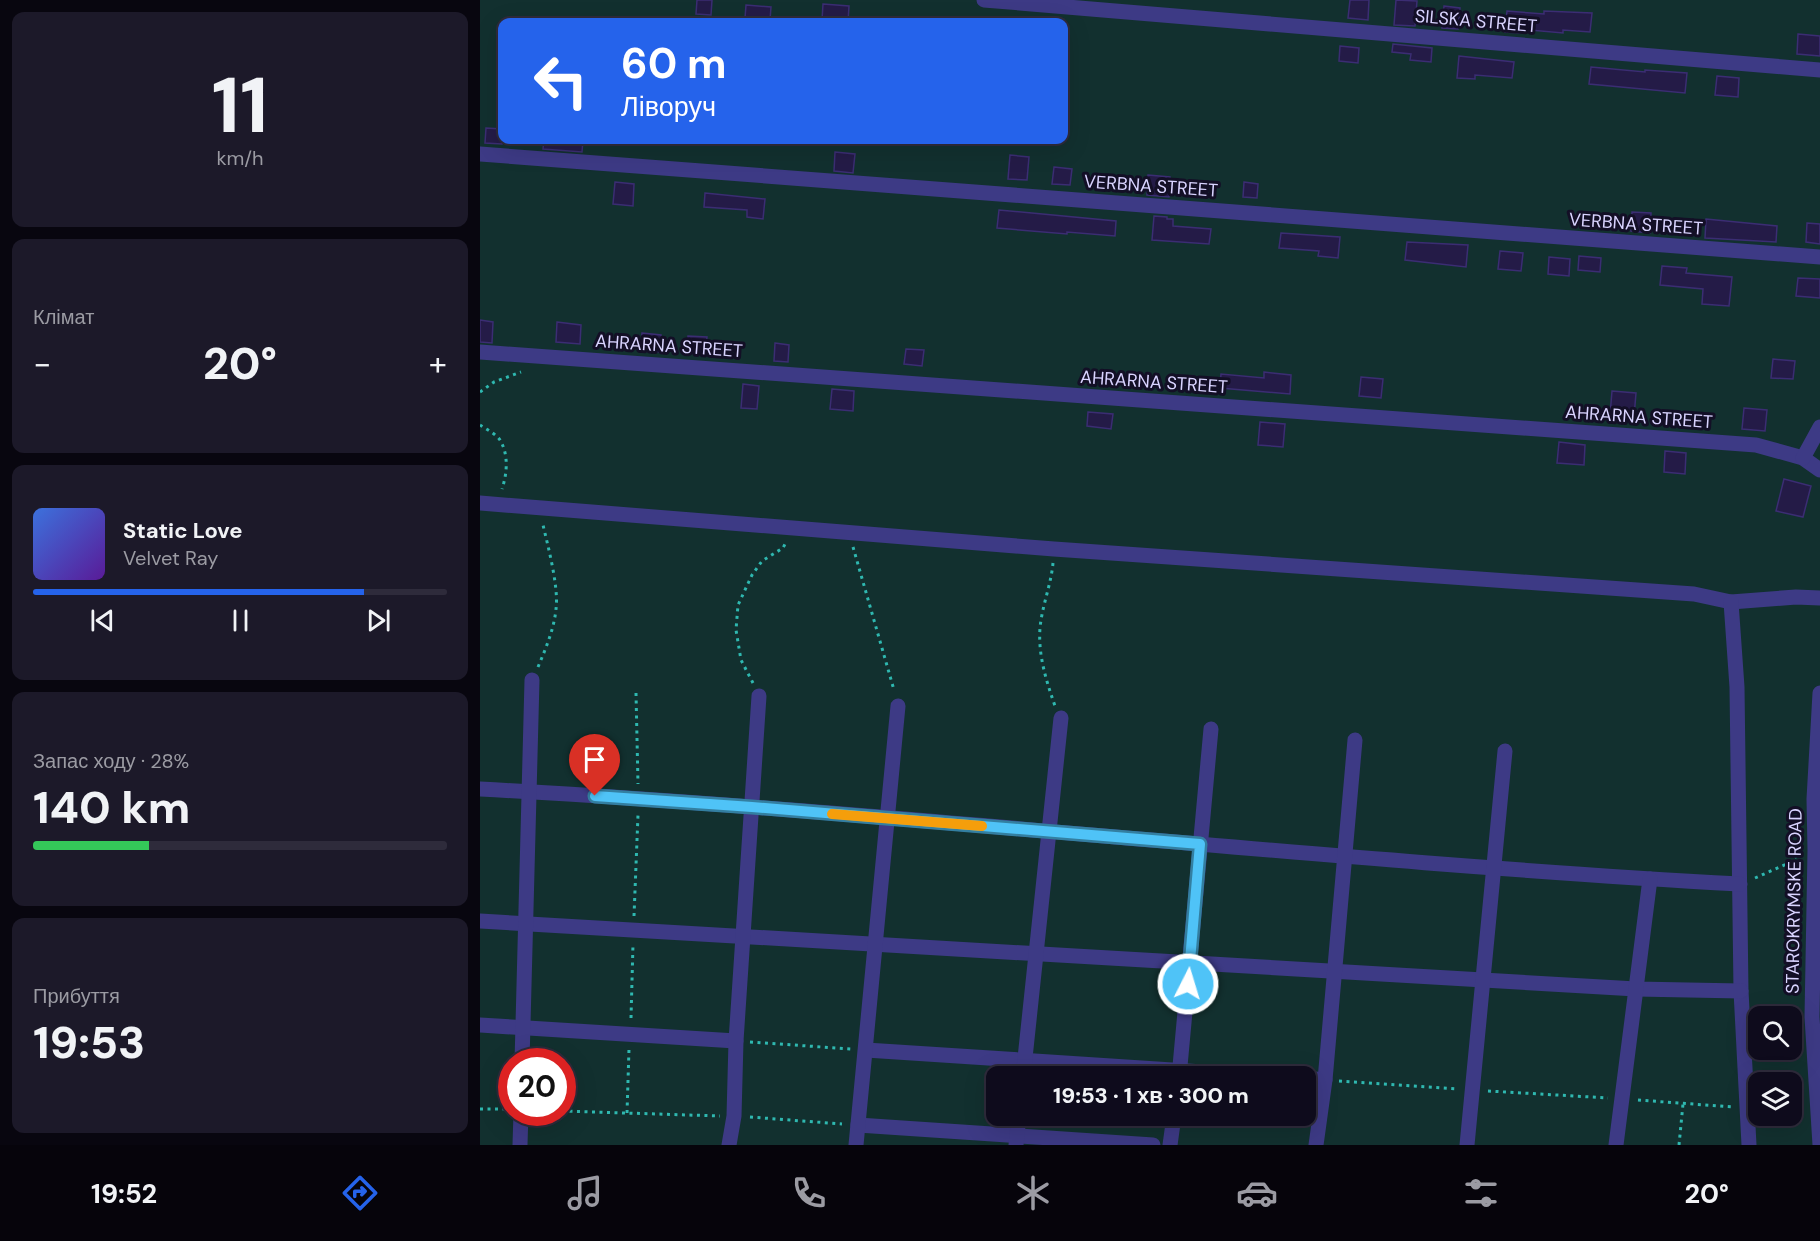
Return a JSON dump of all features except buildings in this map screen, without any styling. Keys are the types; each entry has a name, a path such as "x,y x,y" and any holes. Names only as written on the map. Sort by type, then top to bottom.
{"street":[{"name":"SILSKA STREET","path":"984,0 1820,70"},
{"name":"VERBNA STREET","path":"480,154 1820,257"},
{"name":"AHRARNA STREET","path":"480,352 1756,445 1803,458 1820,470"},
{"path":"1803,458 1820,427"},
{"path":"480,504 1054,549 1694,594 1731,602 1796,597 1820,598"},
{"path":"1731,602 1737,687 1741,991 1749,1145"},
{"path":"522,1048 532,680"},
{"name":"STAROKRYMSKE ROAD","path":"1820,693 1815,850 1816,1016 1820,1145"},
{"path":"729,1145 734,1116 736,1041 759,696"},
{"path":"856,1145 898,706"},
{"path":"1024,1066 1061,718"},
{"path":"1181,1066 1210,729"},
{"path":"1316,1145 1325,1080 1355,740"},
{"path":"1467,1145 1505,751"},
{"path":"480,789 752,807 1494,868 1740,884"},
{"path":"1616,1145 1650,879"},
{"path":"480,921 1636,989 1741,991"},
{"path":"480,1024 736,1041"},
{"path":"866,1050 1091,1066"},
{"path":"1316,1079 1325,1080"},
{"path":"858,1125 1016,1140 1153,1145"},
{"path":"520,1145 521,1126"},
{"path":"1170,1145 1173,1126"}],"path":[{"path":"480,392 494,382 527,371"},
{"path":"480,425 500,439 507,459 504,481 496,505"},
{"path":"532,680 552,633 557,606 553,572 540,508"},
{"path":"759,696 741,660 736,630 738,605 762,561 783,548 791,528"},
{"path":"852,533 853,550 898,706"},
{"path":"1054,549 1052,574 1040,628 1041,655 1046,681 1061,718"},
{"path":"627,1113 639,799 636,693"},
{"path":"1740,884 1789,863 1803,851 1815,850"},
{"path":"1742,1010 1816,1016"},
{"path":"736,1041 866,1050"},
{"path":"1325,1080 1747,1108"},
{"path":"1679,1145 1683,1104"},
{"path":"480,1109 498,1110"},
{"path":"576,1111 734,1116 858,1125"}],"green space":[{"path":"480,0 1820,0 1820,1145 480,1145"}],"slow traffic":[{"path":"832,814 982,826"}],"route":[{"path":"595,796 1200,844 1188,984"}]}
